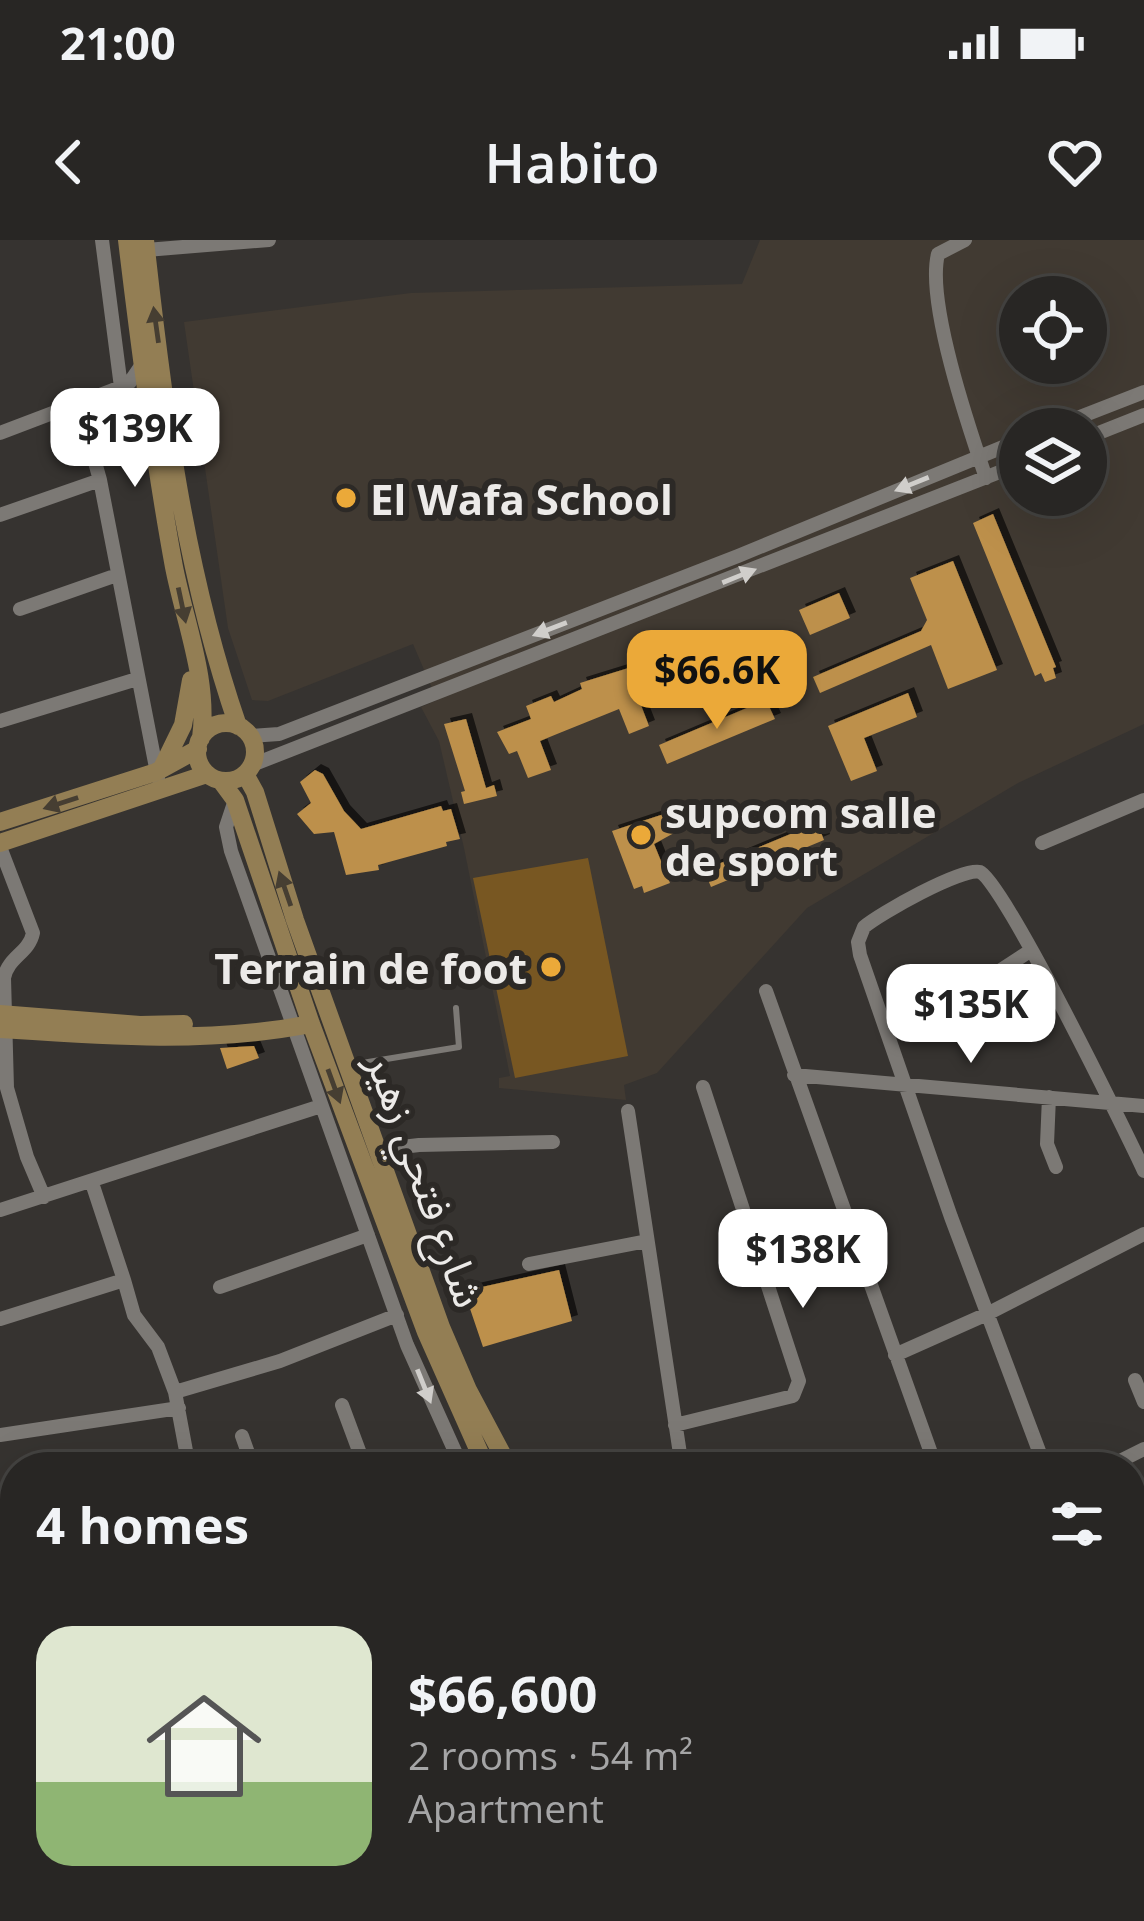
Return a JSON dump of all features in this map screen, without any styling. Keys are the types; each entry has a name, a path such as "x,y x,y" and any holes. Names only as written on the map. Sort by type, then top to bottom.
{"street":[{"path":"102,240 121,387"},
{"path":"127,240 174,566 205,712 198,758 214,777"},
{"path":"249,770 255,755 214,658 192,560 146,245 269,240"},
{"path":"956,242 938,254 937,294 986,478"},
{"path":"0,433 121,387 143,363"},
{"path":"1103,408 1144,392"},
{"path":"78,402 100,480 136,679 160,776"},
{"path":"1107,430 1144,415"},
{"path":"44,1197 7,1088 6,969 30,944 33,933 0,845 160,776 221,724 279,734 999,449"},
{"path":"0,822 160,776 214,777 249,770 999,473"},
{"path":"0,515 100,480"},
{"path":"20,609 117,574"},
{"path":"160,776 191,695 191,645"},
{"path":"0,721 136,679"},
{"name":"شارع فتحي زهير","path":"249,770 441,1327 501,1452"},
{"name":"شارع فتحي زهير","path":"214,777 235,800 301,1021 479,1452"},
{"path":"1042,843 1142,806"},
{"path":"1039,1452 860,955 858,943 864,927 959,874 979,872 998,889 1144,1171"},
{"path":"987,979 1030,951"},
{"path":"766,992 931,1452"},
{"path":"3,1021 140,1038 301,1021 321,1106 430,1403 454,1452"},
{"path":"794,1075 1144,1106"},
{"path":"675,1426 793,1396 799,1382 703,1087"},
{"path":"1049,1097 1047,1144 1056,1167"},
{"path":"0,1210 321,1106"},
{"path":"628,1111 679,1452"},
{"path":"377,1150 554,1142"},
{"path":"92,1183 134,1316 158,1348 177,1400 186,1452"},
{"path":"220,1287 368,1234"},
{"path":"895,1355 1144,1234"},
{"path":"529,1264 647,1241"},
{"path":"0,1319 124,1280"},
{"path":"0,1435 177,1400 397,1315"},
{"path":"1135,1380 1144,1402"},
{"path":"342,1406 359,1452"},
{"path":"242,1436 248,1452"}],"lane":[{"path":"617,603 624,622"},
{"path":"347,1065 459,1047 456,1008"}],"shaded area":[{"path":"760,240 1144,240 1144,724 1018,783 807,908 657,1073 624,1085 626,1100 499,1088 499,1078 510,1076 464,848 439,741 421,707 437,700 413,644 268,701 252,700 228,628 184,322 411,293 742,284"},
{"name":"Terrain de foot","path":"588,858 628,1056 515,1078 473,878"}],"building":[{"path":"993,514 1056,667 1056,678 1045,682 1041,673 1035,676 973,523"},
{"path":"953,561 997,670 948,689 931,645 820,693 813,677 921,631 927,620 910,578"},
{"path":"839,593 850,618 810,635 799,610"},
{"path":"635,666 643,668 647,679 639,682 646,698 639,700 649,726 629,734 619,709 540,741 551,770 528,778 517,751 509,754 497,732 531,719 526,706 551,696 554,702 582,689 580,683"},
{"path":"908,693 917,717 864,738 877,771 851,781 828,726"},
{"path":"766,700 775,719 667,764 659,745"},
{"path":"466,719 486,788 494,785 497,796 464,804 461,792 465,791 444,724"},
{"path":"315,770 323,774 344,811 361,829 441,806 443,811 451,809 460,839 378,865 379,870 346,875 334,832 314,834 297,814 311,803 300,782"},
{"path":"667,813 674,833 654,844 670,883 644,893 642,886 634,889 612,831"},
{"path":"817,823 824,840 711,887 704,870"},
{"path":"254,1046 259,1058 227,1069 220,1048"},
{"path":"559,1270 572,1321 483,1347 464,1291"}],"place":[{"name":"El Wafa School","path":"346,498"},
{"name":"supcom salle de sport","path":"641,835"},
{"name":"Terrain de foot","path":"551,967"}]}
